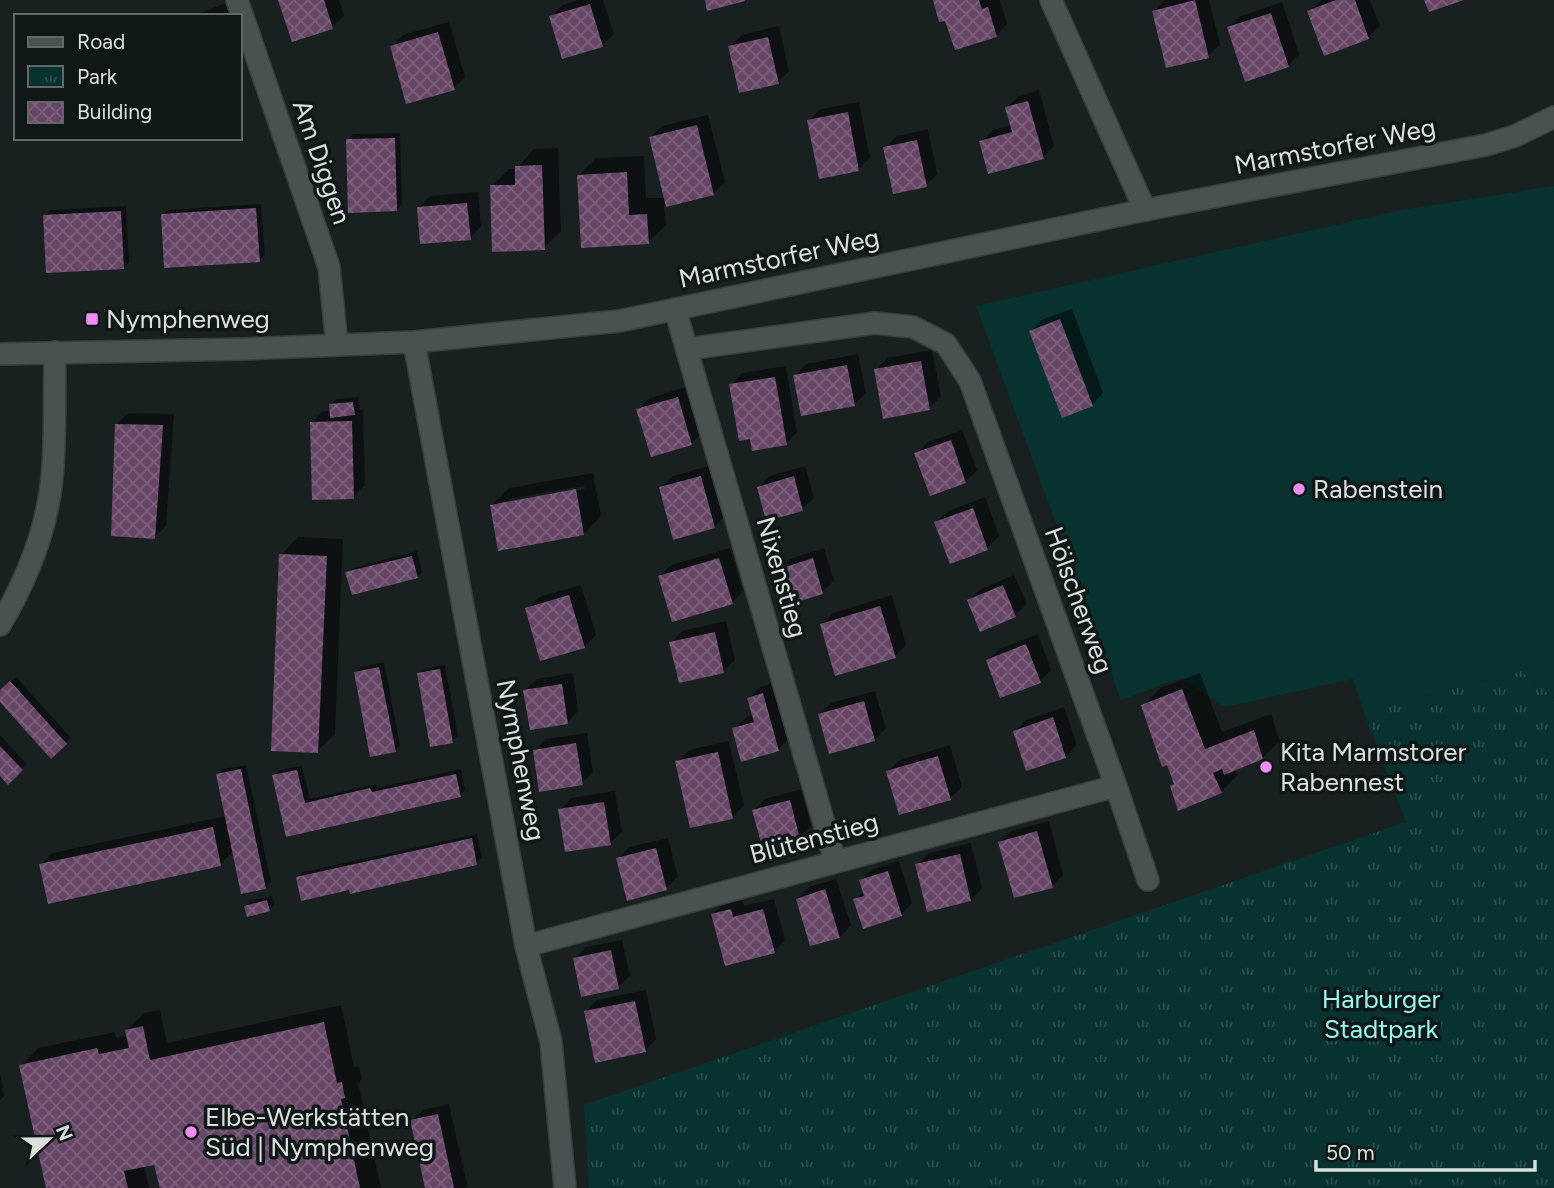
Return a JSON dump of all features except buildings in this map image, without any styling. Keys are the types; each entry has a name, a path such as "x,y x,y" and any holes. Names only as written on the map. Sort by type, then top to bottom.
{"street":[{"path":"1051,0 1146,210"},
{"name":"Am Diggen","path":"242,15 329,267 337,345"},
{"name":"Marmstorfer Weg","path":"0,354 414,342 619,321 1146,210 1486,145 1515,136 1554,117"},
{"name":"Nixenstieg","path":"674,309 835,861"},
{"name":"Hölscherweg","path":"687,349 874,323 913,327 946,344 970,381 1148,880"},
{"name":"Nymphenweg","path":"414,342 526,946 551,1042 565,1188"},
{"path":"0,625 15,601 39,540 52,478 55,352"},
{"name":"Blütenstieg","path":"526,946 1116,786"}],"green space":[{"name":"Rabenstein","path":"1554,186 1554,698 1521,671 1364,712 1353,679 1225,707 1180,678 1121,700 976,306 1402,210"},
{"name":"Harburger Stadtpark","path":"1521,671 1554,698 1554,1188 589,1188 584,1105 1406,822 1364,712"}],"place":[{"name":"Nymphenweg","path":"92,319"},
{"name":"Rabenstein","path":"1299,489"},
{"name":"Kita Marmstorer Rabennest","path":"1266,767"},
{"name":"Elbe-Werkstätten Süd | Nymphenweg","path":"191,1132"}]}
